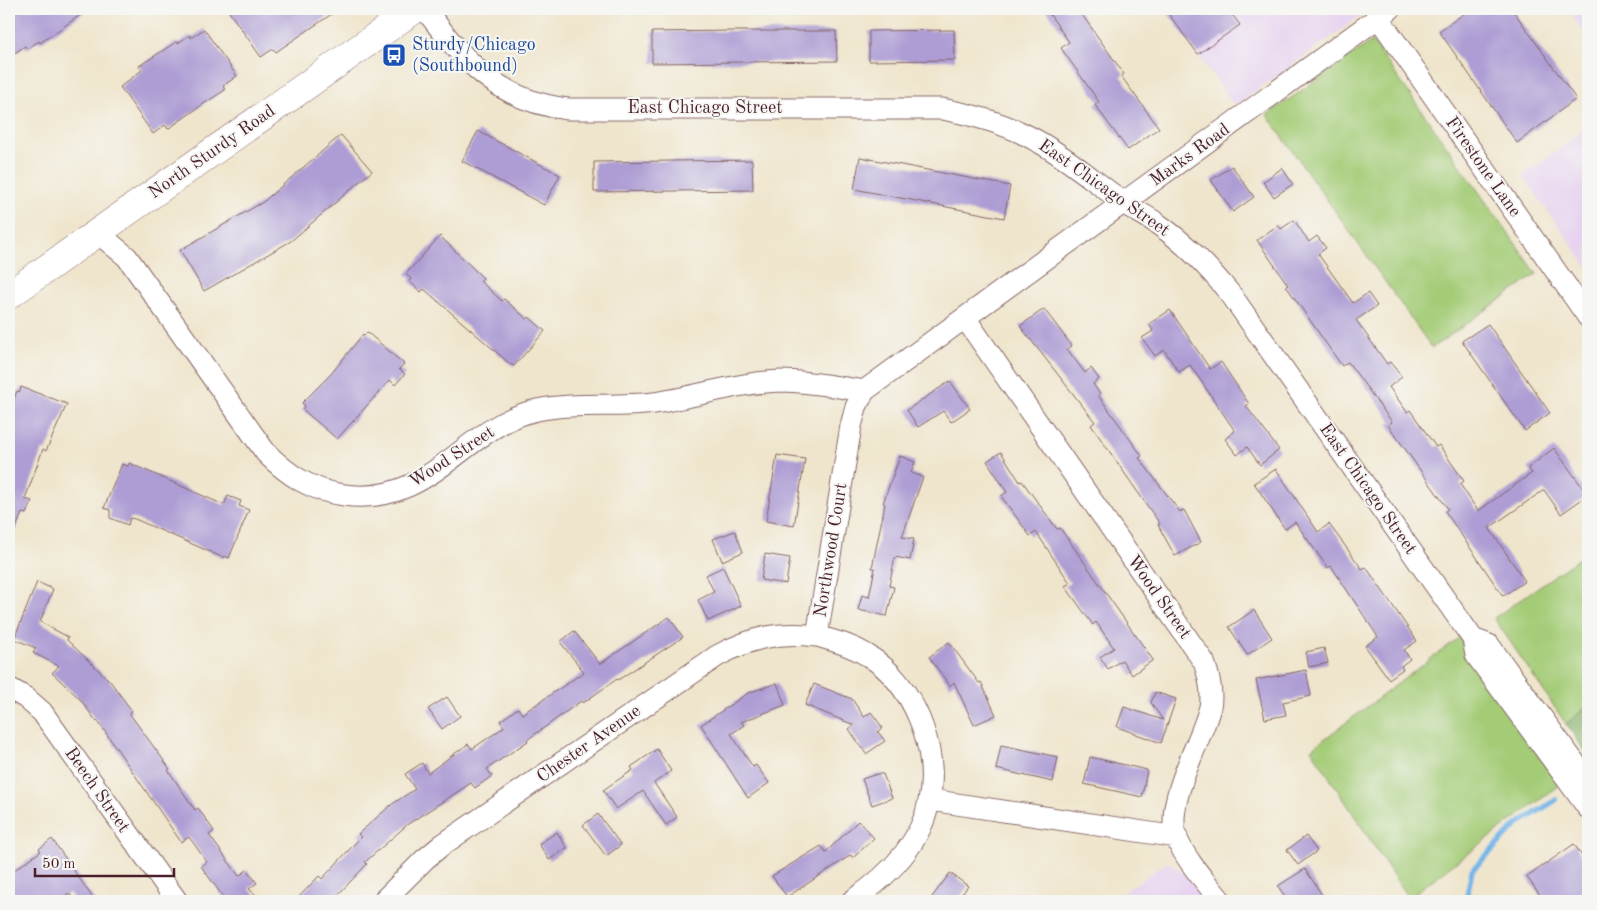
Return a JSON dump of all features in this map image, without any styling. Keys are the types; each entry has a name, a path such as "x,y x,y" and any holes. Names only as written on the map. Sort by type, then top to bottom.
{"street":[{"name":"North Sturdy Road","path":"9,295 415,9"},
{"name":"East Chicago Street","path":"425,9 455,48 476,70 501,89 525,100 548,107 568,109 942,109 985,119 1038,141 1078,168 1124,203 1155,222 1185,244 1207,265 1232,296 1473,639 1476,655 1588,808"},
{"name":"Marks Road","path":"965,318 1384,13"},
{"name":"Firestone Lane","path":"1384,13 1588,317"},
{"name":"Wood Street","path":"98,233 127,257 266,453 295,478 332,494 374,496 395,492 416,484 494,430 535,411 579,404 654,403 779,381 864,391"},
{"name":"Wood Street","path":"965,318 1204,662 1211,684 1210,705 1178,796 1174,817 1177,837 1188,858 1221,901"},
{"path":"864,391 965,318"},
{"name":"Northwood Court","path":"852,901 890,872 904,855 921,824 930,800 931,770 921,721 908,697 891,676 868,655 843,643 816,636 851,426 856,407 864,391"},
{"name":"Chester Avenue","path":"383,901 424,859 442,845 717,656 739,644 776,634 795,633 816,636"},
{"name":"East Chicago Street","path":"1473,639 1489,645 1588,780"},
{"name":"Beech Street","path":"9,688 26,698 42,712 177,901"},
{"path":"930,800 1177,837"}],"shaded area":[{"path":"1165,9 1370,9 1235,106"},
{"path":"1568,9 1588,9 1588,37"},
{"path":"1588,127 1588,268 1523,176"},
{"path":"1168,862 1185,874 1204,901 1111,901"}],"green space":[{"path":"1372,41 1537,274 1432,348 1267,115"},
{"path":"1588,552 1588,706 1566,724 1494,618"},
{"path":"1460,637 1467,657 1560,785 1408,898 1311,749"},
{"path":"1588,706 1588,755 1566,724"}],"building":[{"path":"9,9 89,9 40,43 39,41 27,49 25,46 9,57"},
{"path":"227,9 339,9 276,52 273,49 261,57"},
{"path":"1046,9 1078,9 1124,74 1121,76 1159,128 1128,150 1095,105 1099,102 1061,48 1069,42"},
{"path":"1165,9 1228,9 1240,25 1198,54"},
{"path":"1471,9 1512,9 1576,99 1517,143 1439,31"},
{"path":"204,29 237,76 223,86 225,90 168,129 165,125 153,134 120,87 142,70 139,66 176,42 178,43 190,35 191,38"},
{"path":"954,30 955,60 869,61 869,31"},
{"path":"836,31 837,61 652,63 652,32"},
{"path":"478,131 560,175 544,205 462,161"},
{"path":"341,135 372,171 291,241 204,291 180,250 263,202"},
{"path":"860,157 1010,186 1004,218 854,189"},
{"path":"752,160 753,190 594,192 594,162"},
{"path":"1232,166 1254,197 1233,212 1211,180"},
{"path":"1282,168 1293,184 1274,197 1263,182"},
{"path":"1294,220 1309,242 1317,236 1326,248 1318,254 1353,303 1368,293 1377,306 1356,320 1387,364 1390,362 1402,377 1389,387 1407,412 1410,410 1436,447 1439,445 1464,481 1460,484 1478,511 1532,473 1528,468 1554,448 1588,495 1561,514 1544,490 1489,528 1525,581 1503,596 1445,511 1448,509 1388,425 1392,422 1348,362 1342,366 1286,286 1288,285 1257,240 1278,225 1281,229"},
{"path":"440,236 483,278 480,281 502,301 504,299 527,319 529,317 545,331 514,366 424,289 421,292 409,281 411,279 406,274"},
{"path":"1044,309 1072,346 1067,349 1085,373 1091,368 1099,379 1093,384 1100,394 1098,395 1142,456 1139,458 1180,512 1184,510 1201,542 1175,556 1158,525 1160,524 1091,425 1095,422 1020,326"},
{"path":"1170,310 1210,369 1221,362 1249,404 1246,406 1279,450 1260,465 1247,447 1237,455 1225,439 1235,431 1190,365 1179,372 1164,350 1155,356 1142,338 1153,331 1149,324"},
{"path":"1488,324 1550,413 1525,431 1462,341"},
{"path":"367,332 404,364 399,369 405,374 395,385 390,380 337,439 302,409 305,406 302,403 331,374 363,334"},
{"path":"950,381 970,409 951,422 943,411 918,427 907,410"},
{"path":"21,387 67,404 46,451 43,449 25,499 32,501 26,514 22,513 10,543 9,412 17,391 20,392"},
{"path":"1001,452 1020,482 1022,481 1057,529 1060,528 1153,660 1132,675 1122,660 1108,669 1100,657 1114,648 1096,622 1093,625 1065,586 1070,583 1036,532 1030,536 1001,496 1007,492 987,461"},
{"path":"777,455 805,459 794,526 766,521"},
{"path":"900,456 915,462 911,473 923,477 902,537 914,539 910,560 895,557 889,586 894,587 887,616 858,610 862,595 869,597 875,568 872,568 885,504 883,503"},
{"path":"129,463 224,505 228,496 241,501 239,506 249,510 229,558 224,556 224,558 135,519 130,518 128,525 110,518 110,510 104,508 122,464 128,466"},
{"path":"1276,469 1318,532 1329,524 1362,569 1366,567 1417,641 1404,650 1410,659 1401,666 1403,669 1389,679 1365,646 1378,637 1331,566 1328,568 1295,522 1285,529 1254,483"},
{"path":"735,531 743,552 722,561 713,539"},
{"path":"765,554 790,558 786,584 761,580"},
{"path":"723,567 741,606 708,621 698,600 714,592 706,575"},
{"path":"37,582 53,589 40,622 68,637 67,640 110,681 132,711 129,713 170,769 168,770 195,810 198,808 214,831 209,835 239,876 247,870 257,883 249,889 263,901 226,901 201,866 207,862 189,837 181,842 97,720 80,699 52,673 59,666 33,653 36,648 14,639"},
{"path":"1254,610 1272,638 1247,655 1229,627"},
{"path":"669,617 683,637 583,703 581,701 487,769 492,776 475,788 471,783 408,824 365,862 367,864 332,901 295,901 319,876 322,879 361,837 358,834 391,805 415,789 405,774 422,763 428,773 468,744 472,749 504,727 500,721 518,708 522,714 584,672 560,642 574,631 600,664"},
{"path":"949,642 979,683 981,682 996,715 974,725 954,682 950,686 929,657"},
{"path":"1324,648 1328,663 1309,667 1306,652"},
{"path":"1306,670 1311,696 1283,702 1286,715 1265,719 1256,680"},
{"path":"777,683 785,705 741,722 744,725 731,734 753,767 756,765 769,783 748,798 701,725 748,693"},
{"path":"814,684 852,699 864,717 871,712 883,728 878,732 885,741 866,754 849,729 854,725 805,705"},
{"path":"1155,692 1176,699 1161,743 1117,727 1124,707 1163,720 1151,703"},
{"path":"447,697 460,716 442,729 428,709"},
{"path":"1001,745 1058,757 1053,782 996,769"},
{"path":"657,749 671,771 654,783 677,817 666,825 643,791 616,809 603,790 633,770 631,767"},
{"path":"1090,757 1147,770 1142,797 1084,784"},
{"path":"883,774 892,798 872,805 862,779"},
{"path":"598,814 621,845 606,856 583,825"},
{"path":"858,821 874,838 853,858 851,855 787,897 772,876 821,846 826,852"},
{"path":"557,832 567,848 549,860 539,844"},
{"path":"1306,836 1317,851 1298,865 1287,850"},
{"path":"52,839 95,901 75,901 69,893 58,901 9,901 9,874 41,851 39,849"},
{"path":"1574,844 1588,865 1588,901 1544,901 1527,877"},
{"path":"1305,869 1326,901 1288,901 1278,886"},
{"path":"950,873 968,886 957,901 929,901"}],"waterway":[{"path":"1466,901 1472,870 1518,824 1556,800"}],"place":[{"name":"Sturdy/Chicago (Southbound)","path":"394,55"}]}
